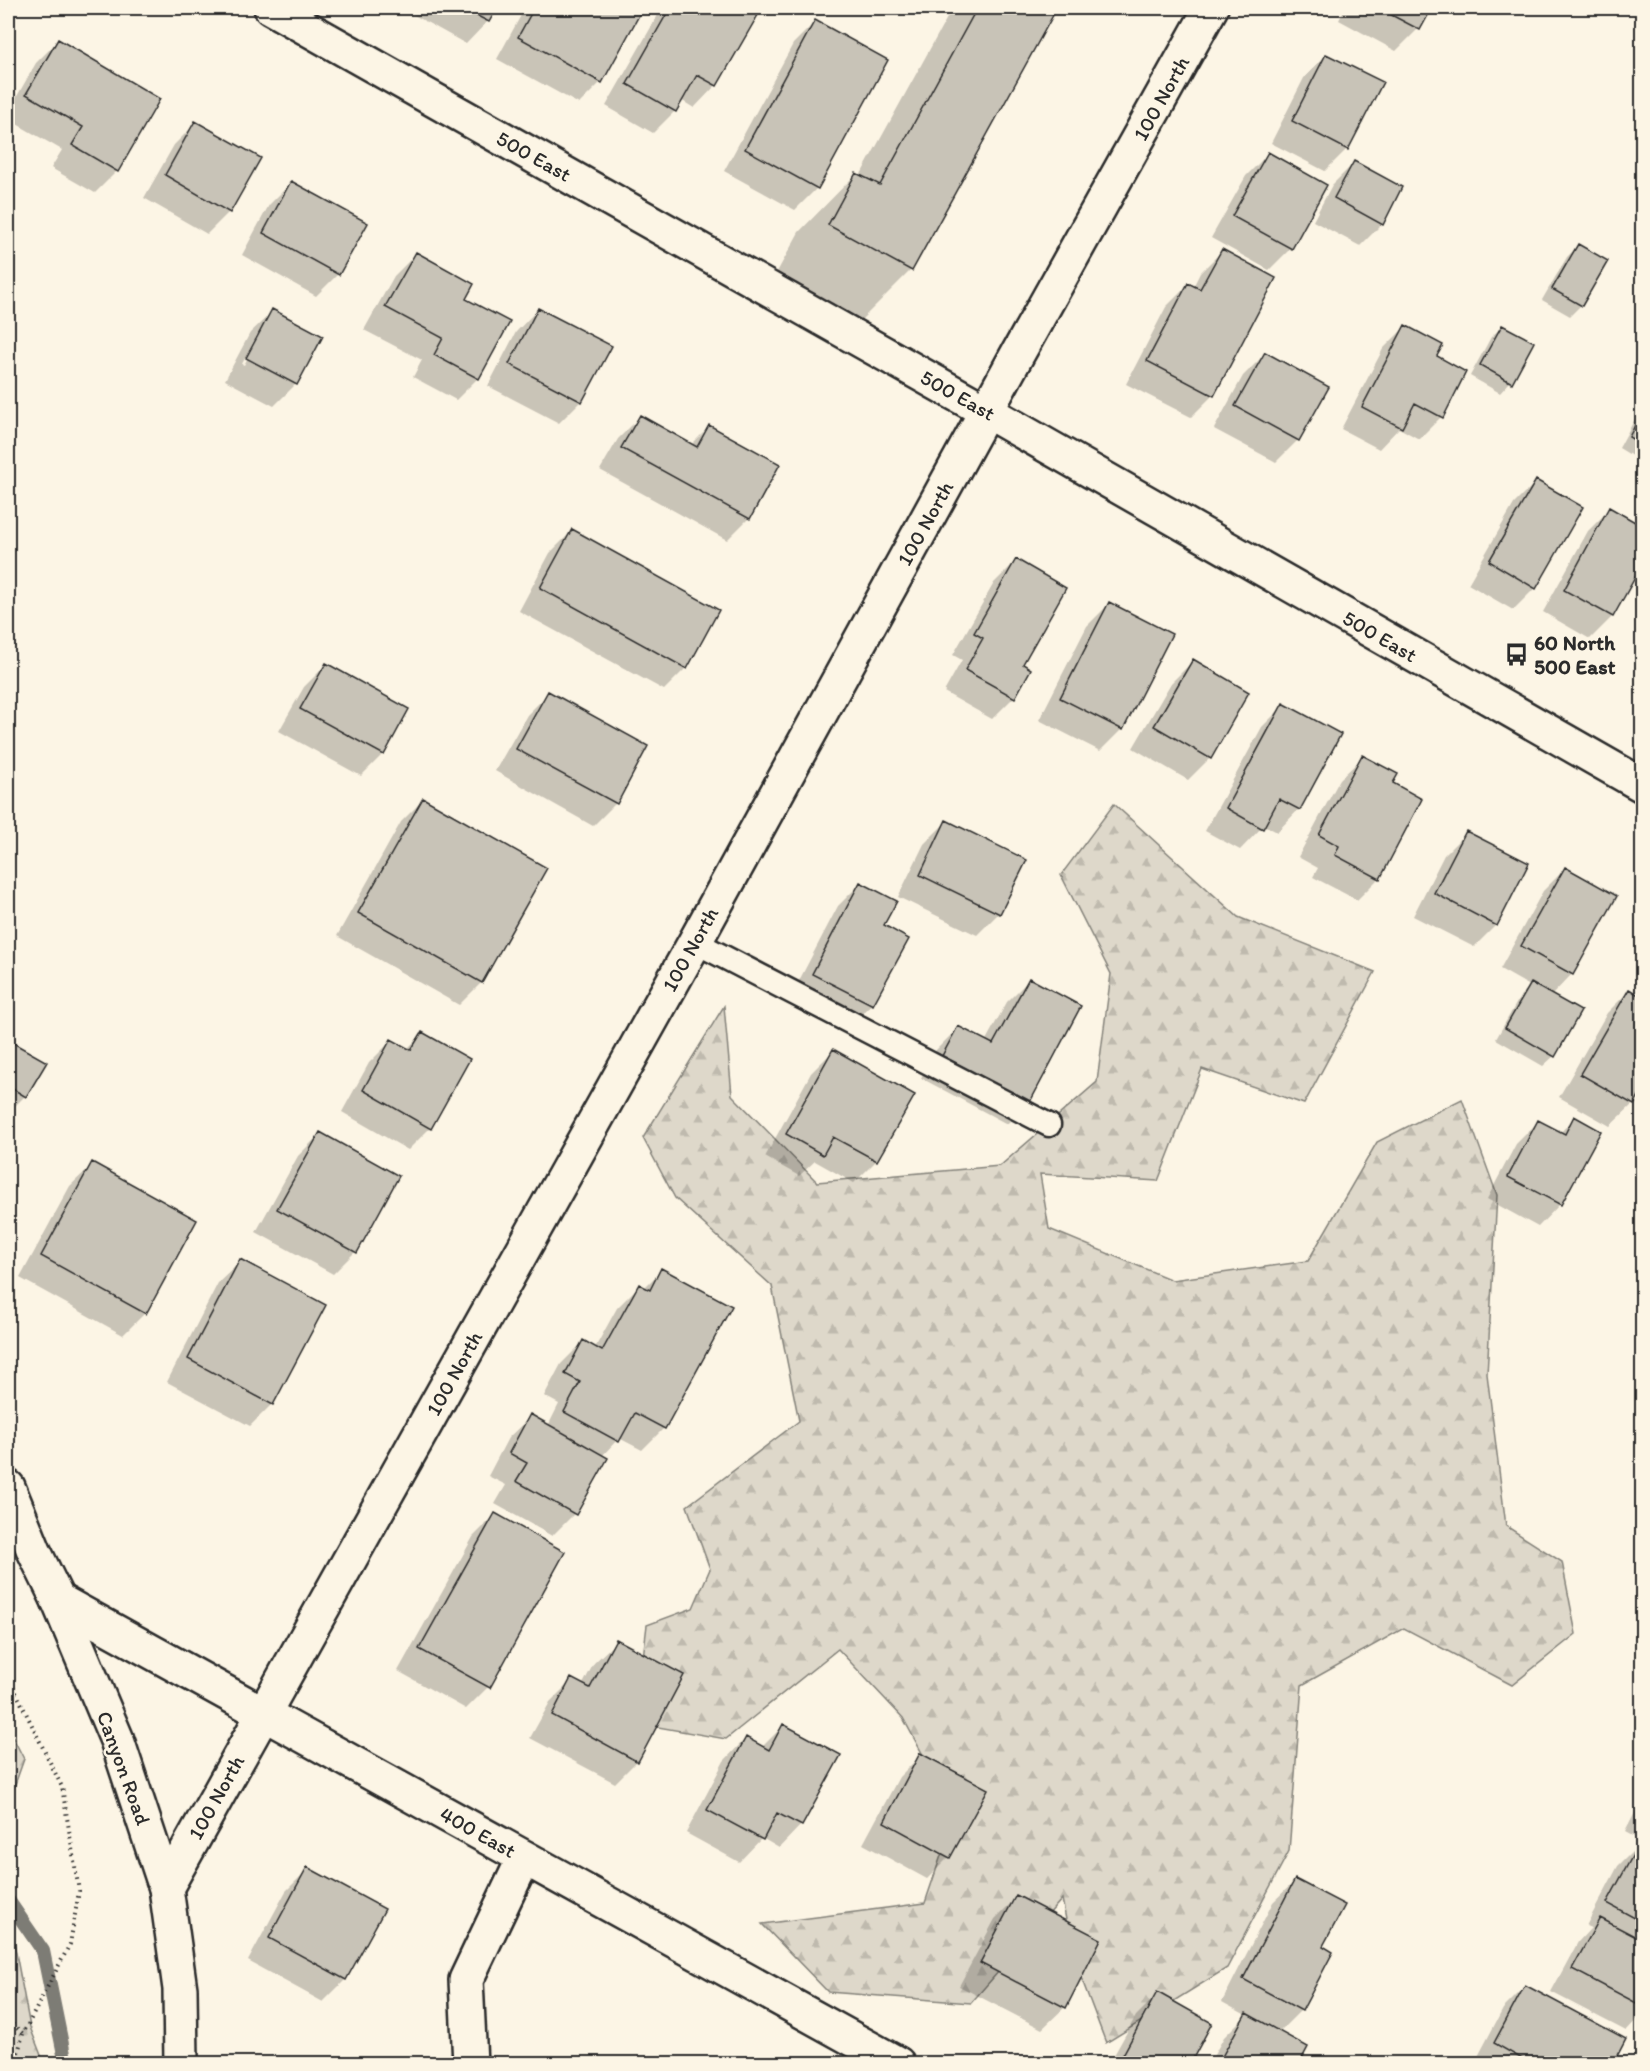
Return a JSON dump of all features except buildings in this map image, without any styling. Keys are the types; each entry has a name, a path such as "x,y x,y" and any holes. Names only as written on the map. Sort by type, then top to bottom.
{"street":[{"name":"500 East","path":"271,8 986,411 1642,785"},
{"name":"100 North","path":"166,1888 695,942 986,411 1211,8"},
{"name":"Canyon Road","path":"8,1487 117,1740 166,1888 180,1989 181,2064"},
{"name":"400 East","path":"58,1600 894,2062"},
{"path":"470,2064 466,1980 524,1858"}],"lane":[{"path":"695,942 1049,1125"}],"path":[{"path":"8,1676 62,1786 80,1891 70,1944 23,2034 15,2064"},
{"path":"8,2020 23,2034"}],"green space":[{"path":"1114,804 1238,917 1375,972 1304,1104 1202,1069 1158,1181 1040,1174 1049,1229 1172,1280 1308,1261 1377,1142 1462,1099 1497,1195 1487,1374 1506,1526 1562,1562 1576,1634 1512,1685 1404,1628 1302,1685 1289,1851 1227,1968 1106,2043 1073,1956 1062,1899 971,2003 828,1992 762,1924 925,1903 955,1814 903,1718 838,1649 726,1739 635,1723 647,1625 693,1608 710,1569 687,1506 799,1421 772,1286 675,1198 643,1138 724,1006 732,1095 817,1182 1000,1166 1097,1082 1111,974 1061,875"},
{"path":"8,1728 24,1759 8,1804"},
{"path":"8,1911 30,2027 44,2063 8,2063"}],"waterway":[{"path":"8,1900 43,1951 66,2064"}],"place":[{"name":"60 North 500 East","path":"1516,654"}]}
